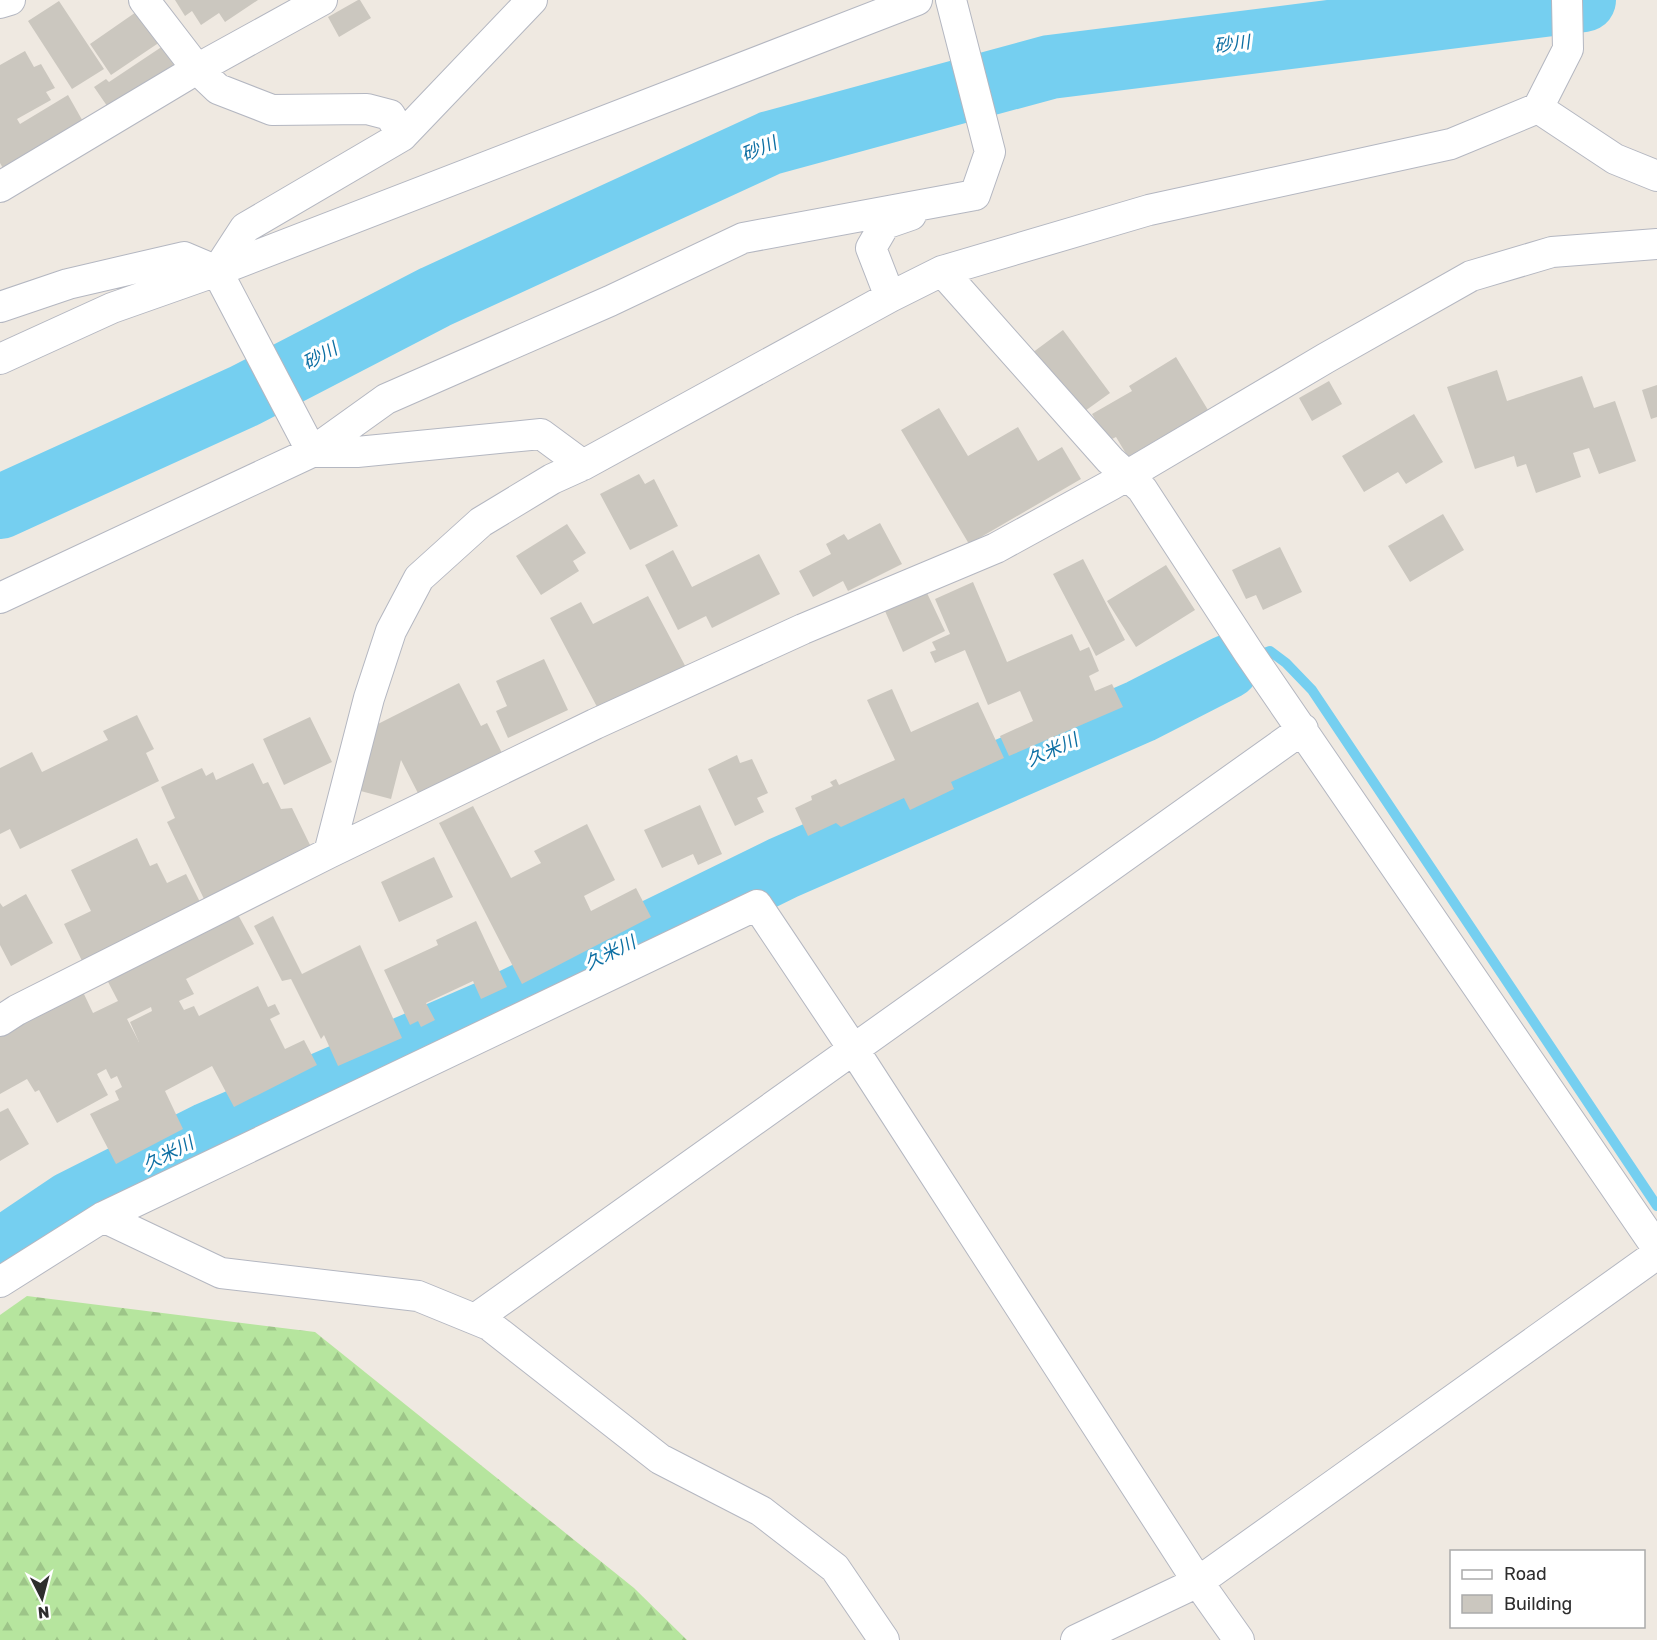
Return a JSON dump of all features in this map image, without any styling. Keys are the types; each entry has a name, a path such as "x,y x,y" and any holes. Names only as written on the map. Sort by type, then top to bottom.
{"street":[{"path":"0,3 10,0"},
{"path":"144,0 197,69 218,89 272,110 367,109 390,115 402,136"},
{"path":"0,187 197,69 322,0"},
{"path":"217,271 245,228 402,136 532,0"},
{"path":"0,359 112,308 217,271 917,0"},
{"path":"951,0 990,152 975,195"},
{"path":"329,853 369,698 391,631 419,578 481,522 552,479 583,465 890,297 942,271 1149,210 1451,144 1538,108 1568,49 1567,0"},
{"path":"1538,108 1615,159 1657,176"},
{"path":"890,297 871,248 885,224 975,195"},
{"path":"0,598 312,452 386,399 610,302 743,238 975,195"},
{"path":"0,1021 17,1010 329,853 668,690 825,620 996,548 1471,276 1552,252 1657,244"},
{"path":"0,307 68,284 184,257 217,271 312,452"},
{"path":"942,271 1110,460 1143,489 1253,658 1657,1248"},
{"path":"312,452 357,452 542,434 583,465"},
{"path":"475,1319 1303,729"},
{"path":"0,1282 103,1217 757,905 854,1050 1198,1582 1239,1640"},
{"path":"103,1217 222,1274 418,1296 489,1325 660,1459 761,1511 835,1568 884,1640"},
{"path":"1076,1640 1198,1582 1657,1254"}],"green space":[{"path":"27,1296 315,1332 634,1588 687,1640 0,1640 0,1315"}],"building":[{"path":"175,0 258,0 225,22 219,13 201,25 192,11 185,16"},
{"path":"358,0 371,18 339,37 328,17"},
{"path":"59,1 104,69 72,89 28,21"},
{"path":"139,10 160,42 111,75 90,44"},
{"path":"166,44 183,70 114,116 94,87 106,79 109,82"},
{"path":"25,51 34,67 41,64 55,88 46,92 51,100 17,119 20,124 68,95 85,125 5,172 0,163 0,65"},
{"path":"1063,330 1110,393 1078,416 1032,353"},
{"path":"1176,357 1208,410 1128,457 1116,437 1108,441 1092,414 1132,391 1129,386"},
{"path":"1497,370 1507,401 1582,376 1594,408 1615,401 1636,461 1599,474 1589,448 1573,453 1581,477 1536,493 1526,464 1517,467 1514,456 1475,469 1447,387"},
{"path":"1329,381 1342,404 1312,421 1299,398"},
{"path":"1657,385 1657,417 1651,419 1642,390"},
{"path":"939,408 968,456 1018,427 1038,461 1062,447 1081,479 969,544 901,430"},
{"path":"1414,414 1443,462 1406,484 1398,472 1364,492 1342,456"},
{"path":"639,474 645,484 654,479 678,526 630,550 600,494"},
{"path":"1443,514 1464,550 1410,582 1388,546"},
{"path":"880,523 902,564 848,591 843,581 813,597 799,571 831,554 826,544 844,534 848,540"},
{"path":"567,524 586,553 573,561 579,571 541,595 516,556"},
{"path":"1280,547 1302,592 1263,610 1256,595 1246,599 1232,570"},
{"path":"673,550 692,587 759,554 780,594 712,628 706,616 678,630 645,565"},
{"path":"1083,559 1125,640 1096,656 1053,574"},
{"path":"1166,565 1195,610 1136,647 1107,601"},
{"path":"973,582 1007,662 1072,634 1080,651 1089,647 1099,671 1089,676 1095,691 1112,684 1123,707 1009,756 1000,736 1033,721 1020,691 988,705 965,650 935,663 930,652 936,650 932,642 950,634 935,599"},
{"path":"927,593 945,631 903,652 885,611"},
{"path":"648,596 690,675 604,720 550,618 581,602 593,624"},
{"path":"544,659 568,710 508,738 496,711 507,706 496,681"},
{"path":"459,683 481,726 487,723 505,759 422,801 401,760 391,799 353,789 368,729"},
{"path":"892,689 911,732 978,702 1004,758 951,782 954,789 910,810 904,798 841,827 836,823 808,836 795,808 812,800 811,796 833,786 830,782 836,779 839,785 895,760 867,700"},
{"path":"137,715 154,749 146,753 159,781 20,849 10,829 0,834 0,768 32,752 42,772 108,740 103,731"},
{"path":"310,717 332,762 284,785 263,739"},
{"path":"737,755 740,763 752,759 768,793 757,798 764,812 735,826 708,769"},
{"path":"253,763 263,784 268,782 281,809 292,808 311,847 204,899 167,822 175,818 161,787 202,768 206,776 213,772 216,780"},
{"path":"700,805 722,854 698,865 693,854 662,868 644,830"},
{"path":"473,806 511,878 541,863 534,851 587,824 615,880 584,896 591,911 636,888 651,917 522,984 439,823"},
{"path":"137,838 150,866 157,863 167,883 186,874 202,906 83,963 64,924 91,911 71,870"},
{"path":"434,857 453,897 399,922 381,882"},
{"path":"26,894 53,943 11,966 0,945 0,903 3,907"},
{"path":"236,911 254,944 186,979 194,994 179,1001 184,1010 194,1006 199,1016 258,986 268,1007 275,1004 280,1014 270,1019 285,1049 304,1040 317,1065 234,1107 212,1066 165,1091 183,1129 116,1164 90,1114 119,1100 115,1091 122,1087 117,1076 111,1079 106,1069 97,1074 108,1095 57,1123 39,1090 35,1092 27,1079 0,1094 0,1035 83,992 93,1013 118,1001 106,978","holes":["151,1007 152,1011 130,1022 139,1042 127,1019"]},
{"path":"273,916 302,974 360,945 402,1038 338,1066 324,1035 321,1039 291,979 282,981 254,926"},
{"path":"476,921 507,987 481,999 473,981 426,1003 435,1020 421,1027 418,1021 410,1025 384,970 438,945 436,940"},
{"path":"8,1108 29,1144 0,1161 0,1112"}],"waterway":[{"name":"砂川","path":"0,507 244,396 435,297 770,143 1050,67 1584,0"},
{"path":"1227,667 1270,651 1286,663 1312,690 1657,1206"},
{"name":"久米川","path":"0,1251 71,1203 208,1134 491,1011 783,868 1141,711 1227,667"}]}
